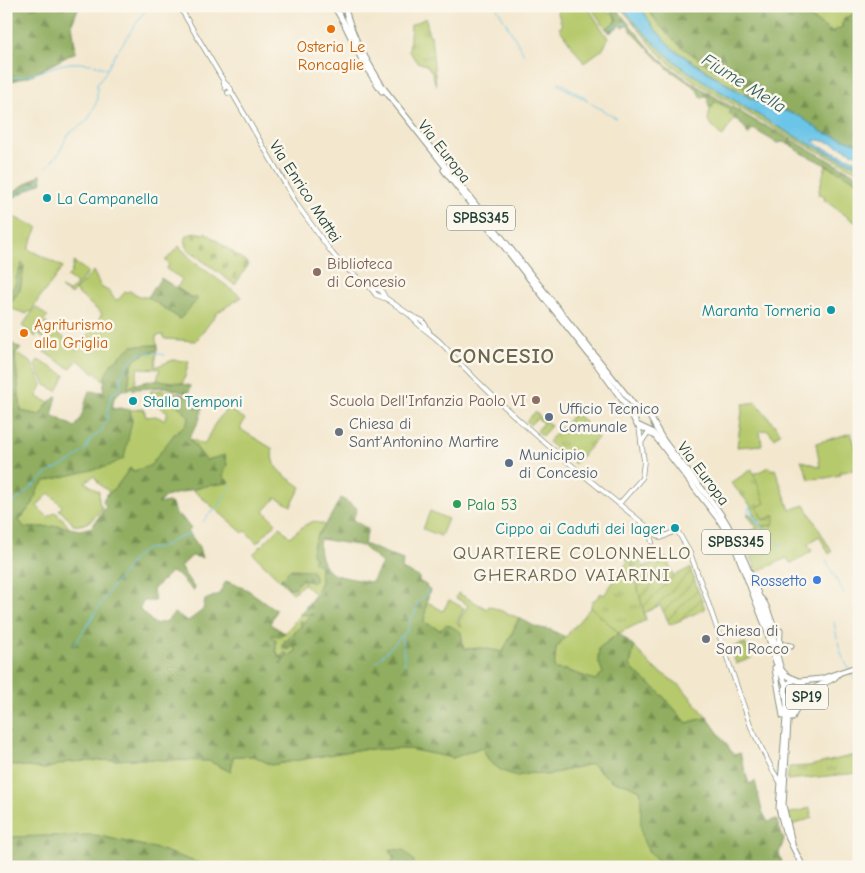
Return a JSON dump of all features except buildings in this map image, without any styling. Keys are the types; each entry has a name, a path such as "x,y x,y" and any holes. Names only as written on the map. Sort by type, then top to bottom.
{"main road":[{"name":"Via Europa","path":"792,843 783,805 787,711 786,685 777,662 767,630 733,542 720,521 658,438 652,432 642,428 596,362 382,92 364,64 336,8 345,7 360,49 384,88 634,405 642,412 647,413 651,418 665,443 726,524 743,555 773,634 777,662 787,676 794,680"},
{"path":"635,419 642,412"},
{"path":"642,428 649,426 651,418"},
{"path":"759,597 766,604 772,623 775,626"},
{"path":"777,662 780,631"},
{"path":"779,646 790,646"},
{"name":"SPBS345","path":"777,662 786,731"},
{"name":"SP19","path":"801,681 821,679 857,666"},
{"name":"SP19","path":"786,731 796,709 813,689 838,674"},
{"name":"SP19","path":"806,692 821,679"},
{"path":"786,685 794,680 801,681 805,686 806,692"},
{"name":"Via Europa","path":"803,867 785,831 780,815 779,801 786,731 791,710 798,700 803,698 806,692"},
{"path":"786,695 791,700 798,700"}],"street":[{"name":"Via Enrico Mattei","path":"179,6 314,230 343,266 377,291 376,295 381,294 419,322 419,327 423,326 542,441 648,528 661,538 677,530 690,552 751,727 772,771"},
{"path":"619,504 642,478 644,469 640,434 642,428"},
{"path":"641,443 647,434 658,438"},
{"path":"648,528 652,542"},
{"path":"772,771 777,773 781,770"},
{"path":"772,771 780,782"}],"green space":[{"path":"6,6 79,6 72,24 76,52 32,75 6,83"},
{"path":"556,6 587,6 608,38 604,48 584,63 559,28 562,26"},
{"path":"590,6 604,6 608,13 614,14 617,20 606,29"},
{"path":"609,6 614,6 652,51 668,66 697,86 754,120 859,176 859,182 796,150 796,148 783,142 777,143 753,129 748,135 745,128 730,114 730,109 715,101 712,108 708,104 708,97 701,98 696,88 667,68 631,31 628,25 623,28 620,25 610,33 606,29 617,20"},
{"path":"619,6 661,50 689,72 793,136 859,166 859,172 780,132 700,85 669,63"},
{"path":"640,6 647,6 652,16 702,61 740,83 750,98 673,49 653,27"},
{"path":"647,6 788,6 832,32 842,27 844,18 859,12 859,144 822,132 788,111 750,98 735,79 702,61 671,37 658,23"},
{"path":"788,6 859,6 859,12 842,23 842,27 832,32"},
{"path":"426,18 429,35 431,35 436,86 432,72 426,65 417,62 409,51 411,25"},
{"path":"714,101 731,109 730,114 735,118 722,137 708,121 710,108 708,106 712,107"},
{"path":"826,164 859,182 859,225 824,200 825,196 818,194"},
{"path":"41,174 42,182 11,199 8,195"},
{"path":"6,211 13,217 38,227 28,249 63,267 31,312 29,311 27,314 9,308 20,290 24,267 22,264 15,285 6,300 6,265 9,257 6,248"},
{"path":"195,232 203,234 205,232 249,264 235,285 187,249 185,237"},
{"path":"179,246 194,262 242,297 218,312 196,341 165,339 163,335 156,336 158,345 132,346 105,376 105,381 78,360 70,369 44,352 49,342 39,335 39,331 45,322 78,350 102,314 75,291 93,271 101,287 110,292 115,300 119,299 125,292 130,291 140,297 148,297 180,319 194,299 177,288 182,279 166,269 169,265 165,261"},
{"path":"74,262 88,272 71,295 61,288 69,292 76,284 67,277 71,273"},
{"path":"22,263 24,266 20,290 11,302 7,317 6,300 9,292 15,285"},
{"path":"161,278 193,299 196,297 198,299 180,319 148,297"},
{"path":"36,307 48,317 36,327 36,337 22,326"},
{"path":"10,342 21,349 14,354 21,411 40,415 49,402 57,396 52,415 75,427 82,414 89,391 103,392 105,376 111,364 132,346 158,345 157,350 137,358 131,366 128,388 151,381 175,382 191,386 188,394 165,387 122,390 114,398 112,409 130,410 132,421 124,458 109,466 45,481 38,489 33,503 19,520 25,528 59,526 80,530 92,527 106,506 103,502 104,498 117,486 130,468 134,471 150,466 176,432 186,425 189,417 177,405 176,393 204,401 199,421 189,438 206,460 225,455 227,465 223,476 229,483 205,486 165,497 158,504 168,502 172,504 177,516 181,516 191,529 188,531 199,547 202,558 192,556 180,567 195,589 192,590 179,576 171,572 153,590 155,601 144,601 139,609 155,624 167,621 174,613 188,621 203,610 205,600 219,594 226,581 248,590 276,610 270,624 285,633 279,636 272,635 272,637 276,640 276,651 279,657 285,652 288,654 280,662 281,665 285,658 296,651 294,647 296,644 289,650 282,648 290,645 295,638 287,645 282,646 285,640 287,641 300,628 302,624 299,621 305,622 306,619 313,615 300,614 315,595 321,581 319,564 316,564 313,560 315,558 312,554 313,546 341,498 357,508 353,520 368,529 364,544 403,560 402,569 419,577 419,581 430,590 424,622 440,630 447,624 461,632 464,649 482,648 503,652 519,618 536,627 551,630 565,637 556,648 554,669 566,670 595,680 603,673 598,660 599,648 619,633 634,647 630,665 634,671 659,692 687,723 707,717 734,755 740,753 749,784 755,781 762,811 768,822 776,819 784,840 779,853 782,862 778,867 667,867 645,845 641,830 640,790 612,781 591,764 547,775 531,773 517,776 502,771 489,761 482,747 453,758 409,749 362,749 271,765 254,756 233,756 231,772 209,761 137,759 68,762 45,769 6,764 6,347","holes":["320,539 362,546 382,563 372,582 333,574 323,563 319,543"]},
{"path":"157,350 155,367 173,360 189,361 183,384 157,380 160,369 138,368 135,384 128,389 130,372 134,362 137,358"},
{"path":"15,353 31,362 42,385 37,397 49,402 40,415 21,411"},
{"path":"38,360 65,375 57,391 45,385 35,365"},
{"path":"162,390 176,393 177,405 189,417 186,425 176,432 150,466 134,471 130,468 117,486 104,498 109,491 101,486 94,476 85,482 99,492 99,502 102,508 93,518 82,525 73,525 69,518 59,510 62,506 49,493 37,506 48,517 55,512 70,529 59,526 25,528 19,521 33,503 38,489 45,481 86,471 132,421 130,410 144,409 146,417 156,416 164,420 168,412 157,405 148,403 151,391"},
{"path":"756,402 781,433 774,438 768,430 760,431 762,445 737,447 743,404"},
{"path":"227,408 245,419 240,429 273,449 273,462 276,467 301,487 291,506 276,498 264,511 276,523 257,543 245,531 243,533 193,490 229,482 223,476 227,465 206,460 189,438 204,445 214,425"},
{"path":"535,412 551,426 542,436 537,431 543,423 537,418 530,425 526,421"},
{"path":"576,412 598,438 575,464 548,442"},
{"path":"851,433 859,457 858,469 840,471 840,475 826,478 809,479 801,460 820,467 816,443"},
{"path":"770,467 772,470 775,469 790,510 805,505 832,552 829,554 819,536 808,544 812,551 792,563 787,558 754,573 753,568 755,566 742,535 757,528 748,513 763,529 765,528 763,526 770,525 775,515 765,520 762,519 757,507 764,503 753,474"},
{"path":"752,469 765,503 757,507 762,519 765,520 775,515 773,525 763,526 754,515 751,506 731,483"},
{"path":"430,511 448,519 441,536 423,529"},
{"path":"314,521 325,525 316,537 316,558 319,564 321,581 315,595 304,584 293,593 253,554 280,527 290,537 305,525","holes":["312,570 313,575 303,577 289,588 285,582 289,571"]},
{"path":"635,553 643,567 666,558 674,576 690,568 705,609 670,625 660,605 644,613 630,555"},
{"path":"630,555 646,620 619,633 591,607 592,601 601,593 604,595 614,581 618,579 617,577 628,561 626,559"},
{"path":"291,569 312,570 315,581 312,583 303,581 303,577 295,588 289,588 285,582 280,580"},
{"path":"458,593 487,609 489,606 519,618 503,652 482,648 464,649 440,630 424,622 426,601 443,611 449,600 464,608 457,622 460,627 459,621 468,605 456,598"},
{"path":"591,607 619,633 599,648 598,660 603,673 595,680 566,670 554,669 556,648"},
{"path":"300,614 313,615 305,622 301,621 300,629 291,635 287,641 291,642 295,638 292,644 283,649 290,649 297,643 296,651 285,658 280,665 279,662 286,656 286,653 279,657 272,635 277,636 285,632"},
{"path":"745,643 751,658 736,664 731,647"},
{"path":"634,647 654,668 681,686 707,717 687,723 659,692 634,671 630,665"},
{"path":"482,747 489,761 502,771 517,776 531,773 547,775 591,764 612,781 641,790 643,805 641,821 648,851 667,867 413,867 390,850 394,858 390,867 334,867 336,861 324,859 322,867 210,867 158,849 95,835 6,837 6,764 45,769 68,762 137,759 209,761 231,772 233,756 254,756 271,765 362,749 409,749 453,758"},
{"path":"859,754 859,773 787,780 789,767 809,766"},
{"path":"810,808 812,818 789,826 787,814"},
{"path":"95,835 158,849 210,867 6,867 6,837"},
{"path":"390,849 404,850 414,861 413,867 387,867 390,866 394,858"}],"water":[{"path":"621,6 634,10 634,6 640,6 653,27 673,49 750,98 801,117 822,132 859,144 859,156 831,143 813,140 821,147 859,162 859,166 836,157 793,135 689,72 661,50"}],"waterway":[{"path":"6,81 69,63 82,63 107,69 148,6"},
{"path":"496,6 524,54"},
{"path":"610,28 628,24"},
{"path":"47,167 60,152 70,133 87,121 97,101 97,84 107,70"},
{"path":"559,82 587,99"},
{"path":"558,84 616,118"},
{"path":"6,200 38,182 41,178"},
{"path":"12,504 49,472 70,462 85,450 91,439 101,432 108,416 108,407 112,394 120,388 121,379 129,362 134,357 144,353 165,355"},
{"path":"203,522 210,513 218,508 231,485"},
{"path":"750,506 753,515 763,527"},
{"path":"749,507 748,511 773,541 784,547"},
{"path":"75,644 111,588 126,571 132,560 146,549 157,548 172,540 190,534"},
{"path":"826,560 844,594"},
{"path":"376,662 407,631 410,619 428,589"},
{"path":"834,622 837,638"},
{"path":"402,639 405,665"},
{"path":"838,642 842,656 849,669"},
{"path":"851,672 854,676 859,695"}],"place":[{"name":"Osteria Le Roncaglie","path":"331,29"},
{"name":"La Campanella","path":"47,198"},
{"name":"Biblioteca di Concesio","path":"317,272"},
{"name":"Maranta Torneria","path":"831,310"},
{"name":"Agriturismo alla Griglia","path":"24,333"},
{"name":"Scuola Dell'Infanzia Paolo VI","path":"536,400"},
{"name":"Stalla Temponi","path":"133,401"},
{"name":"Ufficio Tecnico Comunale","path":"549,417"},
{"name":"Chiesa di Sant'Antonino Martire","path":"339,432"},
{"name":"Municipio di Concesio","path":"509,463"},
{"name":"Pala 53","path":"457,504"},
{"name":"Cippo ai Caduti dei lager","path":"675,528"},
{"name":"Rossetto","path":"817,580"},
{"name":"Chiesa di San Rocco","path":"706,639"}],"district":[{"name":"CONCESIO","path":"502,356"},
{"name":"QUARTIERE COLONNELLO GHERARDO VAIARINI","path":"572,563"}],"water label":[{"name":"Fiume Mella","path":"744,83"}]}
